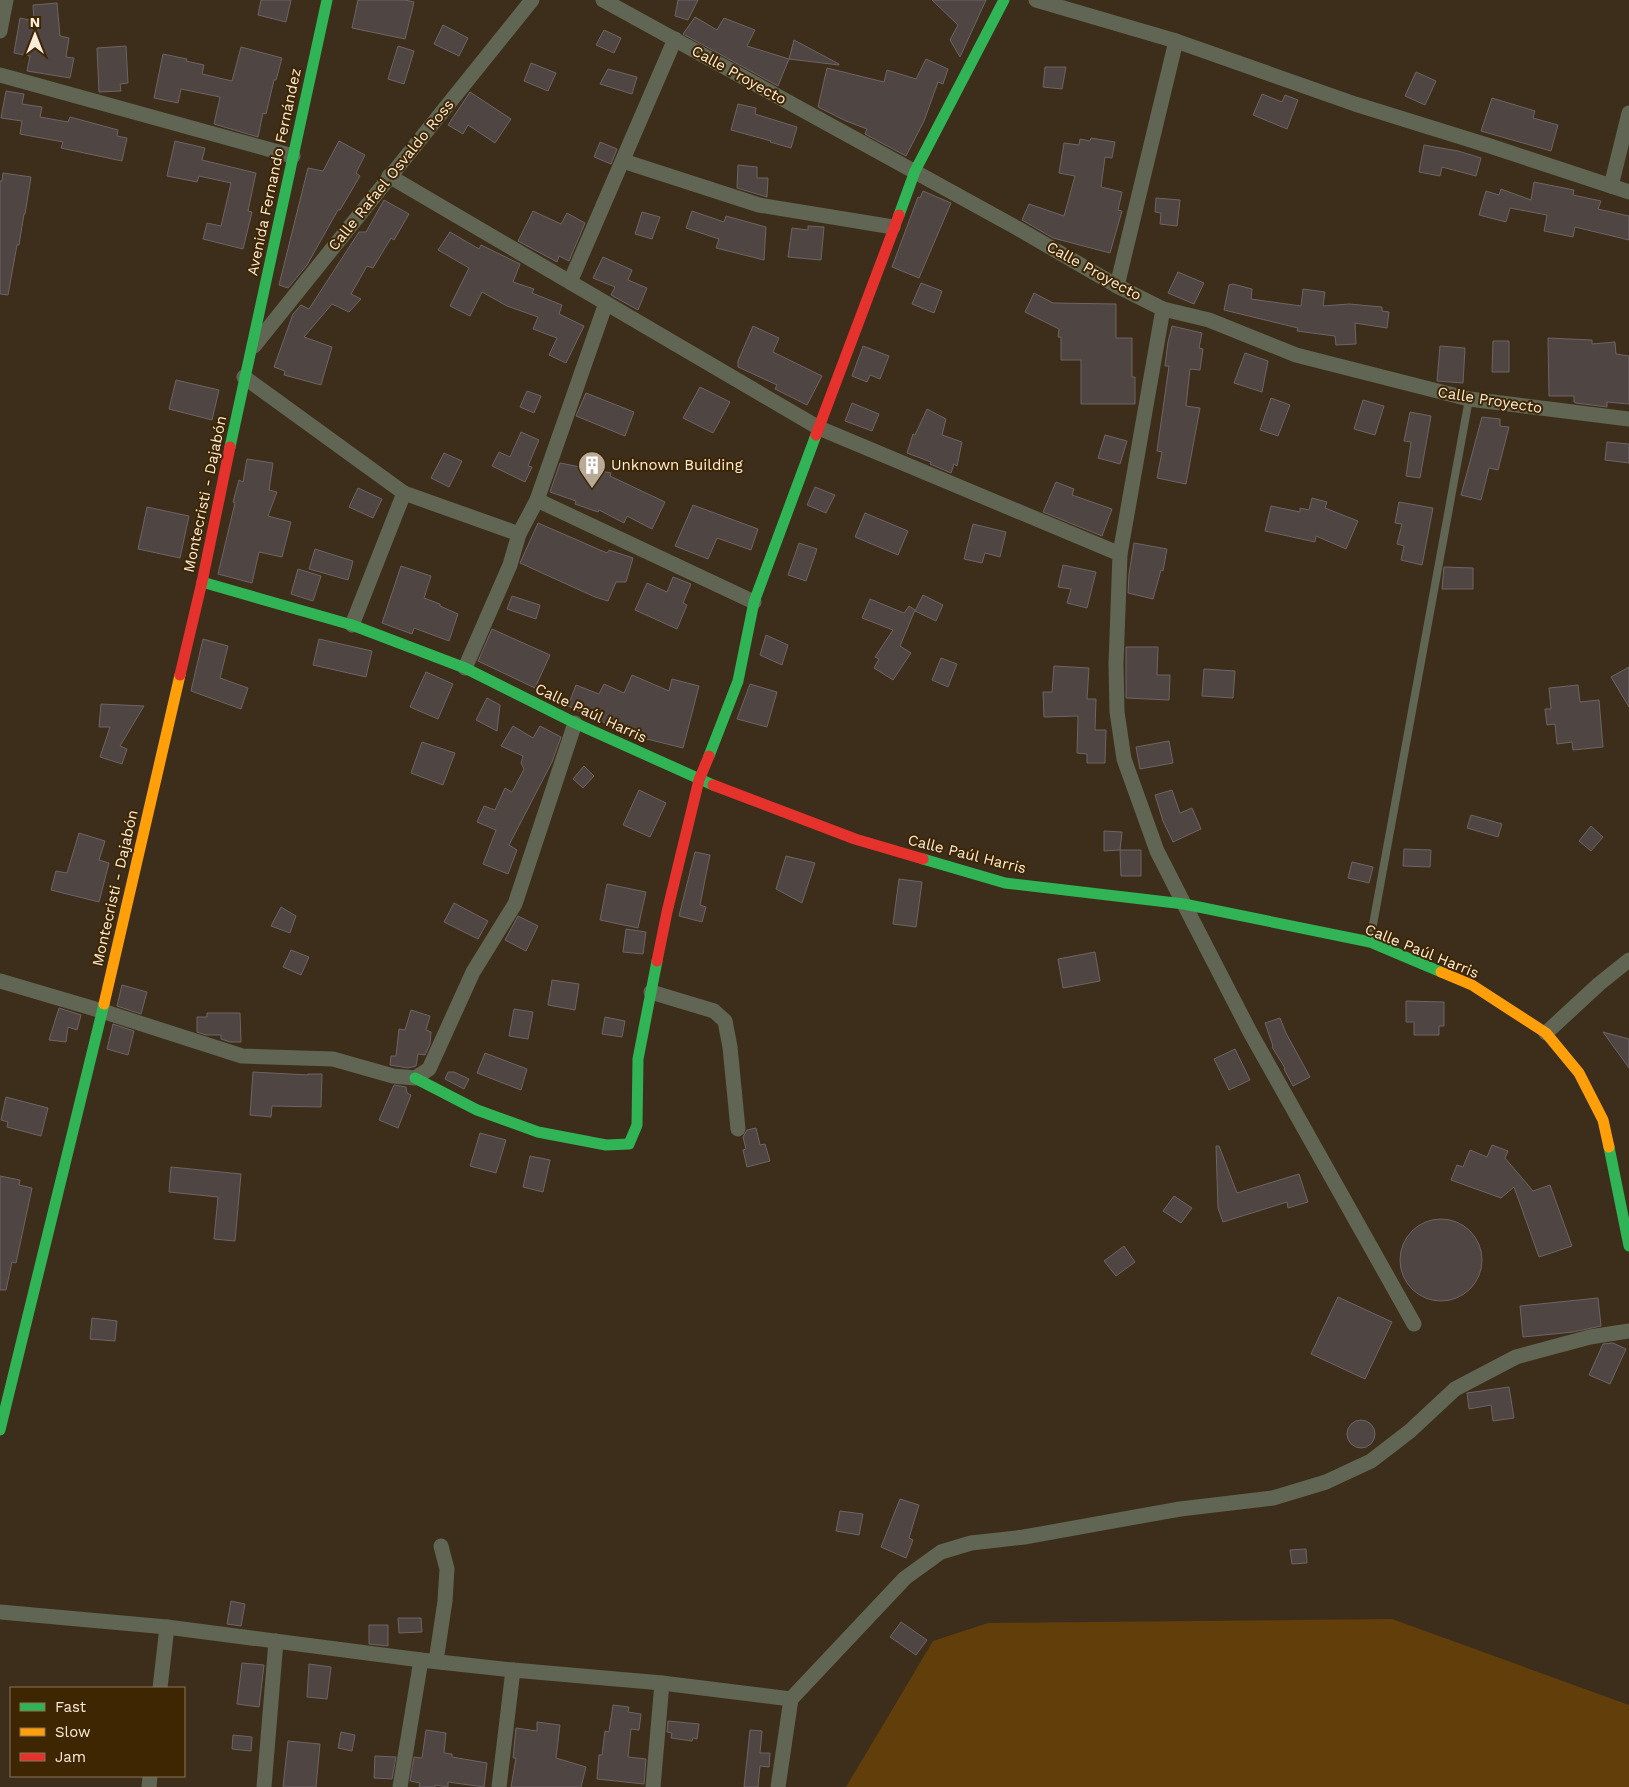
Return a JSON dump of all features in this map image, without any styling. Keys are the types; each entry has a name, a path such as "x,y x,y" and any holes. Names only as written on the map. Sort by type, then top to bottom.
{"street":[{"path":"0,31 6,0"},
{"name":"Avenida Fernando Fernández","path":"250,351 326,0"},
{"name":"Calle Rafael Osvaldo Ross","path":"250,351 532,0"},
{"name":"Calle Proyecto","path":"603,0 915,171 1117,286 1163,308 1209,320 1296,355 1469,399 1629,419"},
{"path":"0,981 102,1011 242,1056 333,1059 393,1076 415,1078 478,1110 538,1132 606,1145 629,1144 637,1125 638,1059 667,912 699,780 738,681 754,602 915,171 1004,0"},
{"path":"1036,0 1176,41 1355,104 1629,192"},
{"path":"570,282 675,39"},
{"path":"1117,286 1176,41"},
{"path":"0,75 293,156"},
{"path":"1611,186 1629,113"},
{"path":"623,161 759,204 893,227"},
{"path":"389,176 819,428 1120,554"},
{"path":"464,668 510,565 519,534 537,500 606,303"},
{"path":"1163,308 1120,554 1116,702 1124,759 1157,851 1184,904 1250,1032 1414,1324"},
{"name":"Montecristi - Dajabón","path":"0,1430 102,1011 202,582 250,351"},
{"path":"244,377 404,493 519,534"},
{"path":"352,625 404,493"},
{"path":"537,500 754,602"},
{"name":"Calle Paúl Harris","path":"202,582 352,625 464,668 575,723 699,780 856,839 1006,882 1184,904 1370,942 1472,985 1546,1033 1579,1073 1603,1120 1629,1246"},
{"path":"415,1078 429,1069 474,972 515,904 575,723"},
{"path":"1546,1033 1598,984 1629,960"},
{"path":"651,992 714,1011 725,1021 730,1047 738,1129"},
{"path":"778,1787 791,1699 905,1578 942,1552 971,1543 1024,1537 1180,1509 1273,1498 1326,1482 1371,1461 1410,1431 1455,1389 1516,1357 1590,1337 1629,1331"},
{"path":"400,1787 445,1601 447,1569 441,1546"},
{"path":"0,1612 167,1627 429,1661 662,1683 791,1699"},
{"path":"160,1687 167,1627"},
{"path":"264,1787 276,1642"},
{"path":"499,1787 513,1670"},
{"path":"653,1787 662,1683"}],"lane":[{"path":"1370,942 1469,399"}],"shaded area":[{"path":"1392,1619 1629,1705 1629,1787 846,1787 933,1641 988,1623"}],"building":[{"path":"261,0 291,0 286,22 258,15"},
{"path":"358,0 405,0 414,2 405,39 352,28"},
{"path":"678,0 698,0 688,20 675,16"},
{"path":"932,0 986,0 960,57 950,40 958,25"},
{"path":"57,3 60,36 69,38 66,57 74,58 70,78 27,71 30,56 14,53 20,18 34,21 33,5"},
{"path":"695,17 717,30 724,18 755,30 747,46 789,59 778,86 683,34"},
{"path":"443,25 468,38 459,56 434,44"},
{"path":"604,30 621,38 614,53 596,45"},
{"path":"794,40 839,64 839,65 789,59"},
{"path":"126,46 128,83 120,84 121,91 99,92 97,48"},
{"path":"398,46 414,51 404,84 388,79"},
{"path":"241,47 282,58 276,80 274,80 266,114 263,113 258,137 214,124 220,97 181,89 178,103 154,98 163,54 204,65 202,74 232,81"},
{"path":"926,59 948,69 943,84 938,82 924,121 906,156 865,134 867,129 818,107 827,68 884,82 887,70 916,79"},
{"path":"531,63 556,73 548,91 524,81"},
{"path":"1045,67 1066,67 1062,89 1043,87"},
{"path":"608,69 637,77 632,94 600,84"},
{"path":"1416,72 1436,81 1425,105 1405,96"},
{"path":"6,91 24,94 22,104 42,107 40,117 68,122 70,117 118,130 117,136 127,138 122,161 61,148 63,142 20,134 22,121 1,118"},
{"path":"470,92 511,119 495,143 468,125 463,134 448,125"},
{"path":"1262,94 1282,102 1285,95 1298,100 1287,129 1253,115"},
{"path":"1492,98 1535,111 1533,118 1558,125 1551,151 1481,131"},
{"path":"738,104 756,108 755,114 797,127 791,148 731,130"},
{"path":"1091,138 1115,142 1112,158 1105,157 1101,187 1122,192 1118,210 1122,211 1110,253 1053,238 1022,220 1029,204 1064,216 1075,176 1059,173 1064,143 1079,145 1080,139 1090,141"},
{"path":"175,141 205,148 202,160 256,173 248,211 252,212 243,249 203,239 207,223 221,226 231,183 199,176 197,182 167,176"},
{"path":"339,141 365,155 356,173 360,176 340,210 338,210 307,265 288,288 279,285 308,168 323,171"},
{"path":"600,142 617,149 611,164 594,157"},
{"path":"1424,145 1458,151 1481,158 1476,176 1442,167 1440,176 1419,172"},
{"path":"738,165 757,167 757,178 768,178 767,197 737,188"},
{"path":"3,173 31,177 8,295 0,294 0,181 2,181"},
{"path":"1534,182 1574,190 1573,195 1601,201 1598,209 1629,216 1629,240 1575,227 1573,237 1544,231 1547,215 1510,208 1506,222 1479,215 1486,191 1499,195 1501,189 1531,200"},
{"path":"923,191 951,203 919,278 892,267 918,197 920,198"},
{"path":"1156,198 1180,200 1177,226 1160,224 1161,213 1155,212"},
{"path":"384,200 409,214 394,240 391,238 373,268 367,266 351,294 361,299 349,312 332,304 304,337 332,347 321,385 284,375 285,371 274,367 293,314 301,305 309,309 359,232 366,232"},
{"path":"533,211 561,224 567,213 585,223 569,261 559,256 557,262 518,241"},
{"path":"692,211 724,222 726,216 766,227 764,260 716,248 719,239 686,228"},
{"path":"642,212 660,217 652,239 635,234"},
{"path":"808,226 824,227 821,260 788,257 792,228 808,230"},
{"path":"450,232 479,249 481,245 520,264 513,282 534,289 532,293 562,305 559,314 584,326 566,363 549,355 557,338 533,329 538,317 507,306 482,292 470,316 450,306 469,268 438,250"},
{"path":"603,257 632,270 628,280 647,288 638,310 611,295 615,287 593,278"},
{"path":"1178,272 1204,283 1194,304 1168,293"},
{"path":"921,283 942,291 934,313 912,304"},
{"path":"1233,284 1252,289 1251,299 1301,306 1303,289 1325,292 1323,306 1349,304 1382,307 1382,311 1389,312 1387,328 1355,323 1356,344 1336,345 1335,336 1297,331 1298,328 1224,310 1229,285"},
{"path":"1034,293 1053,303 1116,304 1116,338 1132,338 1132,377 1135,377 1135,404 1081,404 1081,360 1061,360 1061,337 1058,337 1059,329 1025,312"},
{"path":"753,326 779,338 773,352 822,376 807,405 775,389 777,385 738,367 738,361"},
{"path":"1172,326 1202,333 1199,348 1203,349 1200,370 1190,369 1186,406 1200,408 1186,484 1157,478 1162,452 1157,451 1169,366 1165,366"},
{"path":"1548,338 1592,340 1592,344 1615,342 1616,354 1629,356 1629,404 1607,402 1607,407 1576,403 1574,402 1574,396 1549,396"},
{"path":"1493,341 1509,341 1509,372 1492,372"},
{"path":"863,346 889,356 880,379 870,375 867,382 852,376"},
{"path":"1440,346 1465,348 1463,383 1437,381"},
{"path":"1245,353 1268,361 1262,392 1234,383"},
{"path":"176,380 219,390 212,420 169,409"},
{"path":"700,387 730,402 713,433 683,418"},
{"path":"527,391 541,396 534,413 520,407"},
{"path":"586,393 634,412 625,436 576,416"},
{"path":"1271,398 1290,405 1278,436 1260,430"},
{"path":"1363,400 1384,406 1375,435 1354,429"},
{"path":"852,403 879,414 872,431 845,421"},
{"path":"927,409 946,419 942,435 962,442 957,466 954,464 951,473 930,464 931,462 907,453 913,434 915,435"},
{"path":"1410,412 1431,416 1420,478 1406,476 1411,442 1404,441"},
{"path":"1482,417 1500,419 1500,426 1509,427 1498,470 1489,468 1481,500 1461,495"},
{"path":"521,432 539,440 528,466 532,467 525,482 492,466 499,452 510,457"},
{"path":"1105,435 1127,441 1120,464 1098,458"},
{"path":"1607,442 1629,444 1629,463 1605,460"},
{"path":"444,453 462,461 449,487 431,478"},
{"path":"247,459 273,463 269,490 277,492 268,516 291,522 282,557 259,552 252,583 218,574 235,503 233,502 239,480 243,482"},
{"path":"560,463 611,473 610,476 665,502 652,529 627,516 624,523 599,510 598,512 575,504 576,501 550,492"},
{"path":"1056,482 1074,489 1072,495 1112,509 1102,536 1043,512"},
{"path":"815,487 835,495 826,513 807,505"},
{"path":"358,488 382,499 373,518 349,507"},
{"path":"1312,498 1327,502 1325,508 1358,521 1346,549 1316,536 1315,542 1265,531 1271,506 1300,512 1300,508 1309,510"},
{"path":"1399,502 1433,508 1422,565 1401,560 1404,546 1397,544 1402,524 1395,523"},
{"path":"693,505 758,529 751,550 717,538 708,559 675,546"},
{"path":"147,507 189,516 180,558 138,549"},
{"path":"865,513 908,531 898,555 855,537"},
{"path":"538,523 607,553 609,550 633,558 626,582 616,582 608,601 520,563"},
{"path":"973,524 1006,532 1000,557 985,553 982,563 964,559"},
{"path":"799,543 817,549 806,581 788,575"},
{"path":"1134,543 1167,549 1163,571 1161,570 1153,599 1128,593"},
{"path":"315,549 353,561 348,580 309,569"},
{"path":"1063,565 1096,572 1087,608 1067,603 1071,589 1058,587"},
{"path":"401,566 431,576 424,598 458,614 449,641 414,628 412,634 382,623"},
{"path":"1444,567 1473,568 1473,589 1442,589"},
{"path":"298,569 321,576 313,601 291,594"},
{"path":"673,577 691,584 683,603 687,605 677,629 635,610 647,583 667,592"},
{"path":"923,595 943,605 936,621 915,611"},
{"path":"512,596 540,605 536,619 507,609"},
{"path":"870,599 904,613 909,606 915,610 900,646 911,653 893,680 874,668 879,659 875,657 893,630 862,618"},
{"path":"492,629 550,655 535,688 478,661"},
{"path":"766,635 788,645 782,665 760,655"},
{"path":"203,639 228,646 220,678 248,688 241,709 191,691"},
{"path":"319,639 372,651 366,677 313,665"},
{"path":"1126,647 1158,647 1157,675 1170,675 1169,700 1126,698"},
{"path":"941,658 957,664 948,687 932,680"},
{"path":"1054,666 1089,668 1087,699 1096,699 1095,730 1106,730 1105,763 1087,763 1087,754 1077,753 1078,716 1044,717 1043,692 1052,692"},
{"path":"1629,667 1629,707 1611,677"},
{"path":"1204,669 1235,671 1233,698 1202,696"},
{"path":"426,672 453,684 438,719 410,707"},
{"path":"632,675 669,691 672,679 699,686 683,748 638,738 568,706 576,685 599,694 604,684 624,693"},
{"path":"750,684 777,692 767,727 737,719"},
{"path":"1578,685 1580,702 1599,700 1603,747 1573,750 1572,742 1557,744 1555,724 1547,725 1545,709 1551,709 1549,688"},
{"path":"487,698 500,705 497,731 476,720"},
{"path":"101,704 144,706 120,746 127,749 122,764 100,757 110,727 99,727"},
{"path":"513,726 533,738 540,726 561,737 552,762 509,845 517,850 508,874 483,864 496,830 477,822 484,806 495,810 505,788 512,792 524,769 521,763 523,756 501,746"},
{"path":"1169,741 1173,763 1140,769 1136,747"},
{"path":"422,742 455,753 443,785 411,773"},
{"path":"584,766 594,776 583,788 573,779"},
{"path":"639,790 666,803 650,837 623,825"},
{"path":"1172,790 1180,813 1192,808 1201,829 1173,842 1163,821 1155,795"},
{"path":"1471,815 1502,824 1498,837 1467,828"},
{"path":"1591,826 1603,837 1591,851 1579,841"},
{"path":"1104,831 1122,832 1120,850 1104,851"},
{"path":"79,833 105,841 99,860 109,863 99,902 51,890 56,871 67,873"},
{"path":"1404,849 1431,850 1430,867 1403,866"},
{"path":"1120,850 1141,850 1141,876 1121,876"},
{"path":"695,852 710,855 700,905 706,907 702,922 679,916"},
{"path":"786,856 815,863 802,903 776,889"},
{"path":"1352,862 1373,867 1369,883 1348,878"},
{"path":"899,879 922,882 916,927 893,924"},
{"path":"607,884 646,892 638,928 600,920"},
{"path":"454,903 488,921 478,939 444,922"},
{"path":"281,907 296,916 290,933 271,926"},
{"path":"518,916 538,926 526,951 505,940"},
{"path":"626,929 646,932 643,954 623,952"},
{"path":"291,950 309,957 301,975 283,967"},
{"path":"1095,952 1100,981 1063,988 1058,959"},
{"path":"552,980 579,984 575,1010 548,1005"},
{"path":"122,985 147,992 141,1014 117,1006"},
{"path":"1406,1001 1444,1002 1444,1026 1439,1026 1439,1035 1414,1035 1414,1022 1406,1022"},
{"path":"59,1008 81,1015 77,1030 68,1027 66,1042 49,1040"},
{"path":"514,1009 533,1012 528,1039 509,1036"},
{"path":"411,1010 430,1016 426,1030 431,1032 430,1044 425,1055 418,1054 416,1066 408,1068 390,1065 391,1056 396,1056 399,1029 405,1030"},
{"path":"207,1013 240,1013 241,1042 230,1042 221,1039 221,1035 206,1035 197,1032 197,1017 207,1017"},
{"path":"605,1017 625,1021 622,1037 602,1034"},
{"path":"1280,1018 1310,1077 1293,1086 1272,1047 1265,1023"},
{"path":"113,1024 134,1031 128,1055 107,1049"},
{"path":"1603,1032 1629,1039 1629,1068"},
{"path":"1235,1049 1250,1080 1229,1090 1214,1059"},
{"path":"485,1053 527,1069 521,1090 477,1073"},
{"path":"253,1072 322,1074 321,1107 272,1106 271,1117 250,1115"},
{"path":"448,1072 454,1072 469,1079 464,1089 445,1079"},
{"path":"394,1085 406,1087 407,1093 411,1095 398,1128 379,1120"},
{"path":"6,1097 48,1108 41,1136 7,1127 8,1122 1,1120"},
{"path":"756,1128 760,1145 765,1144 770,1161 747,1167 743,1150 746,1149 743,1137 747,1130"},
{"path":"480,1133 506,1140 496,1173 470,1166"},
{"path":"1492,1145 1508,1151 1505,1158 1533,1191 1550,1185 1572,1246 1539,1257 1514,1187 1501,1198 1451,1180 1457,1165 1463,1167 1470,1150 1487,1157"},
{"path":"1216,1146 1219,1146 1237,1193 1299,1174 1308,1202 1288,1208 1287,1202 1223,1222 1218,1208"},
{"path":"530,1156 550,1160 543,1192 523,1187"},
{"path":"171,1167 241,1174 235,1241 214,1239 218,1197 169,1192"},
{"path":"0,1176 20,1180 19,1185 32,1188 16,1263 12,1262 6,1290 0,1290"},
{"path":"1174,1196 1192,1208 1181,1223 1163,1211"},
{"path":"1441,1219 1457,1222 1470,1231 1479,1244 1482,1260 1479,1276 1470,1289 1457,1298 1441,1301 1425,1298 1412,1289 1403,1276 1400,1260 1403,1244 1412,1231 1425,1222"},
{"path":"1124,1246 1135,1262 1116,1276 1104,1261"},
{"path":"1338,1297 1392,1322 1365,1379 1311,1354"},
{"path":"1598,1298 1601,1326 1573,1332 1523,1337 1520,1306"},
{"path":"92,1318 117,1321 115,1341 90,1339"},
{"path":"1613,1343 1626,1349 1610,1384 1589,1375 1603,1344"},
{"path":"1509,1387 1514,1418 1493,1421 1491,1405 1469,1409 1467,1393"},
{"path":"1361,1420 1371,1424 1375,1434 1371,1444 1361,1448 1351,1444 1347,1434 1351,1424"},
{"path":"900,1499 919,1505 909,1538 913,1540 906,1558 881,1547"},
{"path":"840,1511 863,1514 859,1535 836,1531"},
{"path":"1306,1549 1307,1563 1292,1564 1290,1550"},
{"path":"231,1601 245,1604 241,1626 227,1624"},
{"path":"398,1618 421,1618 422,1632 399,1633"},
{"path":"901,1622 927,1640 916,1655 890,1637"},
{"path":"369,1625 388,1625 388,1646 369,1644"},
{"path":"242,1663 264,1665 259,1707 237,1704"},
{"path":"309,1664 331,1667 327,1699 307,1697"},
{"path":"613,1705 629,1707 628,1712 641,1714 639,1730 631,1729 628,1757 646,1759 644,1784 597,1779 599,1755 602,1755 605,1731 609,1732"},
{"path":"668,1721 699,1724 697,1739 693,1738 692,1741 671,1738 672,1733 667,1732"},
{"path":"537,1722 560,1725 556,1758 586,1767 581,1787 511,1787 516,1758 513,1758 516,1728 537,1731"},
{"path":"426,1730 446,1733 444,1753 452,1754 452,1757 487,1763 484,1787 448,1782 448,1787 435,1785 435,1787 419,1787 420,1783 410,1781 414,1757 422,1758"},
{"path":"750,1730 762,1731 760,1753 770,1753 769,1767 760,1766 758,1787 744,1787"},
{"path":"341,1732 355,1735 352,1751 338,1748"},
{"path":"233,1735 252,1737 251,1751 232,1749"},
{"path":"288,1741 320,1744 316,1787 283,1787"},
{"path":"375,1756 396,1757 392,1779 374,1778"}],"traffic: fast":[{"path":"230,447 327,0"},
{"path":"899,215 915,171 1004,0"},
{"path":"709,756 738,681 754,602 816,435"},
{"path":"202,582 352,625 465,668 575,723 713,785"},
{"path":"923,859 1005,883 1184,904 1370,942 1441,972"},
{"path":"415,1078 477,1110 538,1132 606,1145 629,1144 637,1125 638,1059 657,961"},
{"path":"0,1430 104,1004"},
{"path":"1609,1147 1629,1246"}],"traffic: slow":[{"path":"104,1004 180,675"},
{"path":"1441,972 1472,985 1546,1033 1579,1073 1603,1120 1609,1147"}],"traffic: jam":[{"path":"816,435 899,215"},
{"path":"180,675 202,582 230,447"},
{"path":"657,961 699,780 709,756"},
{"path":"713,785 855,839 923,859"}],"place":[{"name":"Unknown Building","path":"592,489"}]}
